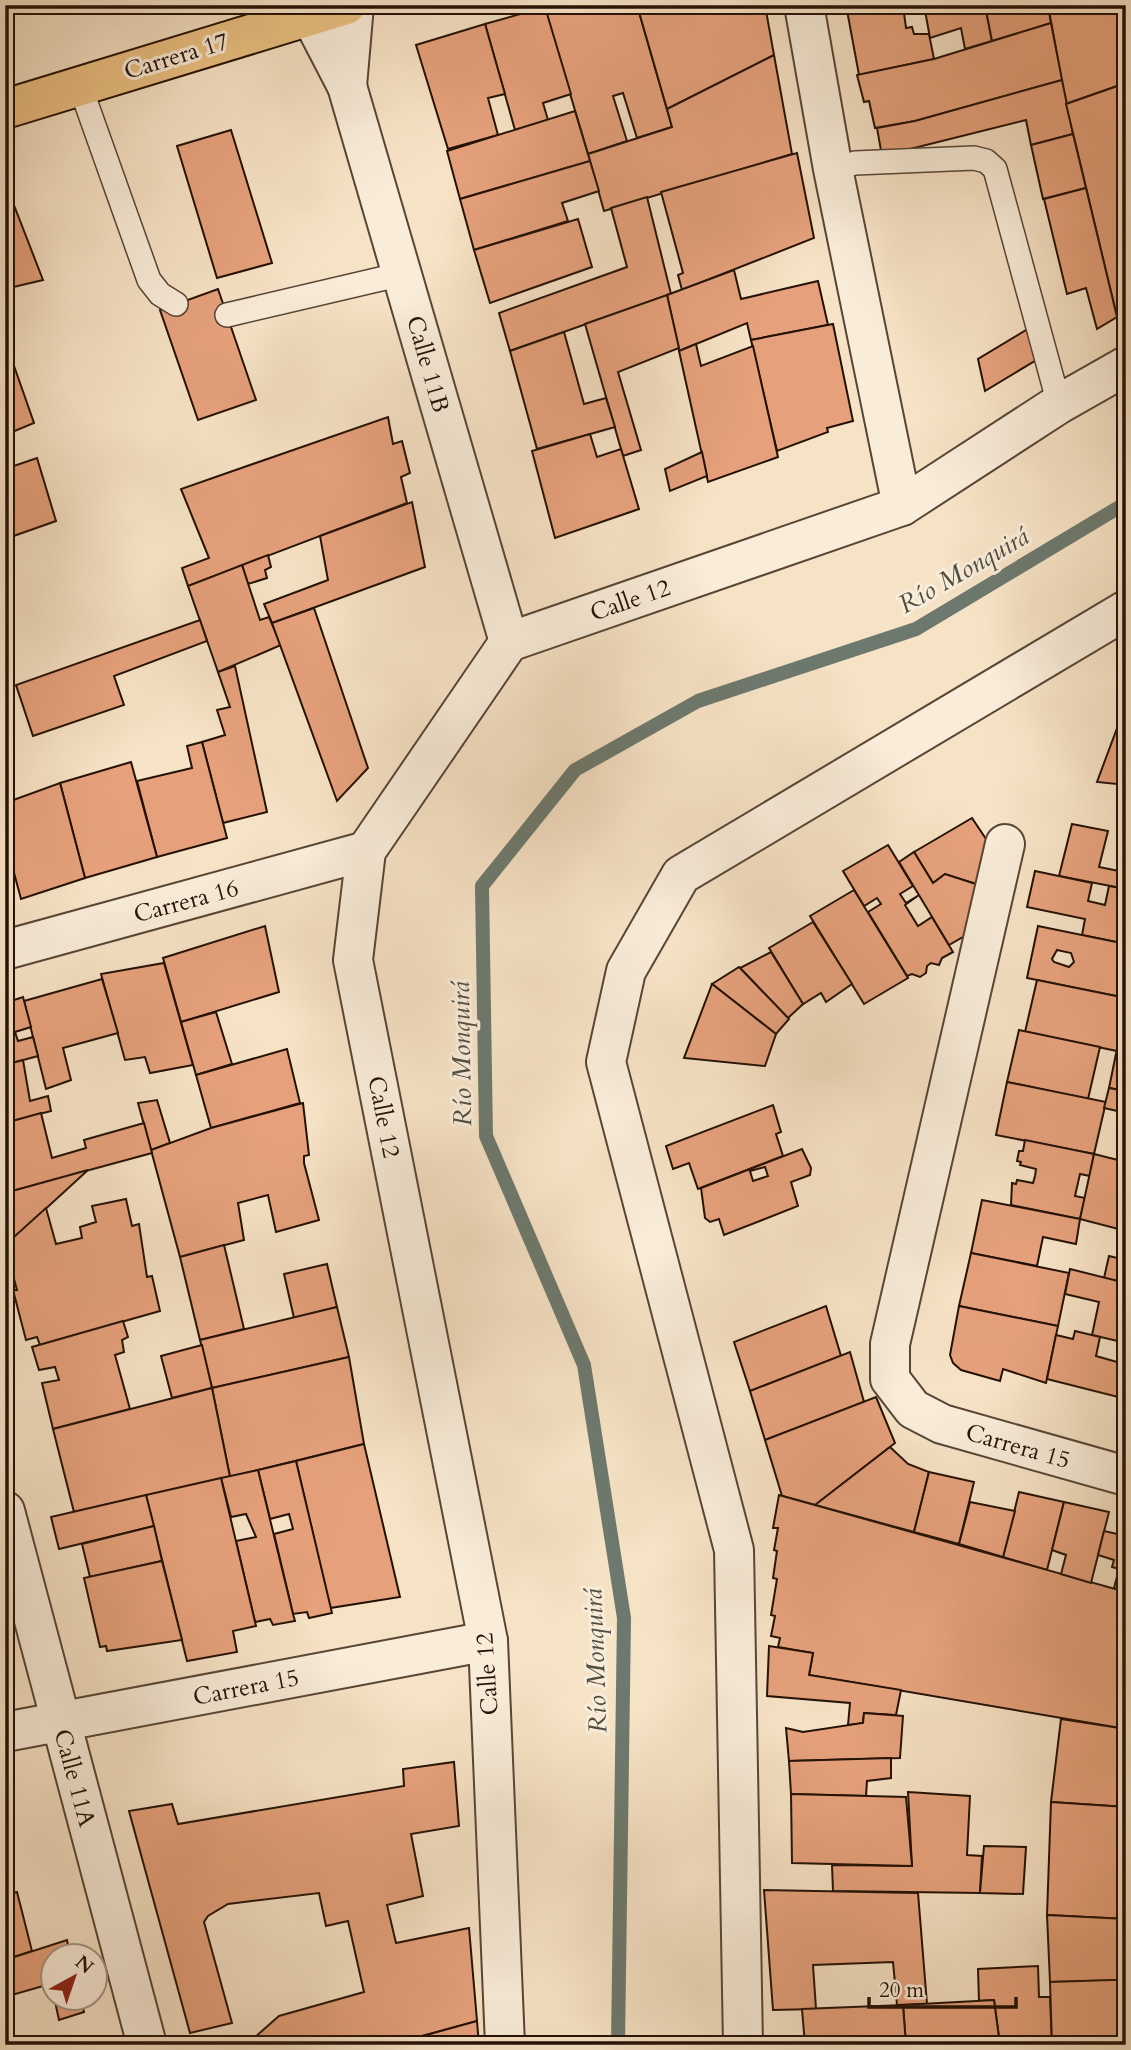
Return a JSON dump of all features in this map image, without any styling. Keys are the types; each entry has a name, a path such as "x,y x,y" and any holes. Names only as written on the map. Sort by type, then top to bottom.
{"main road":[{"name":"Carrera 17","path":"5,109 306,10 346,5"}],"street":[{"name":"Calle 11B","path":"347,86 354,5"},
{"path":"804,5 833,169 902,506"},
{"name":"Calle 11B","path":"306,10 347,86 509,642"},
{"name":"Calle 12","path":"505,2045 488,1641 353,960 366,851 509,642 902,506 1059,404 1126,366"},
{"path":"743,2045 734,1550 606,1062 626,971 681,875 1126,610"},
{"name":"Carrera 15","path":"1005,844 890,1344 890,1379 913,1409 942,1424 1126,1476"},
{"name":"Carrera 16","path":"5,950 366,851"},
{"name":"Calle 11A","path":"5,1511 147,2045"},
{"name":"Carrera 15","path":"5,1732 488,1641"}],"lane":[{"path":"80,86 149,280 160,295 176,304"},
{"path":"833,169 855,163 974,158 986,161 995,169 1059,404"},
{"path":"227,315 402,274"}],"building":[{"path":"637,5 672,127 637,138 623,93 613,96 627,141 588,154 546,13 545,7"},
{"path":"637,5 765,5 774,55 667,109"},
{"path":"846,5 924,5 924,8 904,13 906,28 912,27 914,34 929,34 934,59 859,75"},
{"path":"924,5 985,5 992,41 965,49 961,28 930,38"},
{"path":"985,5 1048,5 1051,23 992,41"},
{"path":"1048,5 1123,5 1126,83 1066,104"},
{"path":"545,7 571,94 543,103 548,120 515,130 485,24"},
{"path":"1051,23 1062,80 915,121 875,128 869,101 864,102 857,75 934,59"},
{"path":"485,24 505,94 488,98 498,135 448,149 416,45"},
{"path":"774,55 792,154 604,211 588,154 672,127 667,109"},
{"path":"1062,80 1073,134 1031,145 1026,120 882,156 877,128 915,121"},
{"path":"1126,83 1126,310 1117,317 1066,104"},
{"path":"575,111 590,161 460,199 447,151"},
{"path":"231,130 272,263 217,278 177,146"},
{"path":"1073,134 1086,188 1043,199 1031,145"},
{"path":"797,153 814,238 682,290 678,275 683,273 661,192"},
{"path":"590,161 599,191 562,203 568,221 474,250 460,199"},
{"path":"5,182 43,280 5,289"},
{"path":"1086,188 1117,317 1097,329 1086,288 1067,294 1044,199"},
{"path":"647,197 671,294 510,351 499,313 627,267 611,208"},
{"path":"578,219 592,267 490,303 474,250"},
{"path":"734,270 741,299 818,281 828,325 751,340 747,323 679,351 667,295"},
{"path":"218,289 256,400 198,420 160,310"},
{"path":"667,295 679,348 618,372 641,450 623,456 585,324"},
{"path":"833,324 853,421 827,428 828,432 777,451 751,340"},
{"path":"1031,327 1038,359 985,391 978,359"},
{"path":"564,332 584,404 606,398 615,427 537,449 510,351"},
{"path":"696,344 701,366 753,346 778,457 708,482 679,351"},
{"path":"13,363 34,423 5,435 5,366"},
{"path":"388,417 393,444 402,441 410,473 401,477 407,503 188,586 182,568 209,558 181,489"},
{"path":"590,434 597,457 621,449 639,509 555,538 532,451"},
{"path":"702,452 707,476 670,491 665,469"},
{"path":"37,458 56,521 5,539 5,469"},
{"path":"412,502 425,567 272,623 264,604 328,580 320,536"},
{"path":"268,555 271,567 265,570 267,578 248,584 242,565"},
{"path":"242,565 260,620 269,617 281,645 218,672 188,586"},
{"path":"314,608 368,768 337,801 272,623"},
{"path":"200,620 207,641 114,676 124,705 33,736 16,685"},
{"path":"235,666 267,812 223,823 202,742 225,735 217,710 230,707 218,672"},
{"path":"1124,690 1126,785 1097,782 1123,712"},
{"path":"202,742 227,838 157,857 137,781 192,768 187,746"},
{"path":"131,762 157,857 85,878 60,783"},
{"path":"60,783 85,878 21,899 5,839 5,803"},
{"path":"972,818 988,842 979,885 945,874 933,883 914,852"},
{"path":"1072,824 1108,831 1099,867 1119,871 1126,842 1126,889 1059,876"},
{"path":"5,839 15,879 5,882"},
{"path":"888,845 913,886 900,894 906,903 919,895 905,905 918,926 932,917 953,952 942,958 939,965 931,963 927,966 926,973 920,977 912,974 907,976 868,912 881,904 877,898 864,906 843,871"},
{"path":"914,852 933,883 945,874 979,885 968,934 949,945 899,862"},
{"path":"1035,871 1092,883 1088,901 1105,905 1109,886 1126,889 1126,944 1082,935 1085,919 1027,907"},
{"path":"854,890 908,978 864,1004 810,916"},
{"path":"813,922 852,984 826,1002 821,993 803,1004 769,948"},
{"path":"265,926 279,992 181,1022 163,958"},
{"path":"1038,926 1126,944 1126,998 1027,978","holes":["1057,950 1071,953 1074,962 1069,967 1052,959"]},
{"path":"771,952 803,1004 788,1018 740,968"},
{"path":"164,963 193,1065 150,1073 145,1057 125,1060 101,974"},
{"path":"739,967 789,1019 776,1034 712,984"},
{"path":"102,979 118,1033 63,1048 71,1080 46,1089 24,1001"},
{"path":"1037,980 1126,998 1117,1051 1025,1032"},
{"path":"712,984 776,1034 765,1066 684,1058"},
{"path":"23,997 31,1027 15,1032 18,1041 33,1037 38,1056 5,1065 5,1003"},
{"path":"1126,1011 1126,1046 1118,1044"},
{"path":"216,1012 232,1064 196,1075 181,1022"},
{"path":"1019,1030 1100,1047 1088,1099 1007,1082"},
{"path":"1118,1044 1126,1046 1126,1091 1109,1088"},
{"path":"287,1049 300,1103 211,1128 196,1075"},
{"path":"23,1060 30,1101 48,1096 51,1111 5,1123 5,1065"},
{"path":"1007,1082 1106,1102 1094,1154 996,1135"},
{"path":"1109,1088 1126,1091 1126,1113 1104,1108"},
{"path":"157,1100 170,1143 151,1150 138,1103"},
{"path":"303,1103 309,1155 304,1156 304,1163 319,1220 276,1232 268,1195 238,1203 244,1240 180,1257 151,1150 211,1128"},
{"path":"773,1105 781,1132 776,1134 783,1156 698,1189 689,1163 673,1169 666,1146"},
{"path":"41,1113 52,1158 86,1148 84,1140 144,1123 152,1153 5,1193 5,1123"},
{"path":"1025,1140 1094,1154 1090,1176 1080,1174 1075,1196 1085,1198 1080,1219 1011,1205 1012,1183 1016,1184 1017,1180 1033,1183 1035,1176 1036,1169 1020,1165 1021,1162 1017,1161"},
{"path":"802,1149 811,1168 810,1175 791,1182 798,1206 724,1235 719,1219 710,1222 705,1218 701,1188","holes":["765,1167 768,1176 753,1181 750,1171"]},
{"path":"1094,1154 1126,1162 1126,1231 1080,1219"},
{"path":"88,1170 16,1236 5,1245 5,1193"},
{"path":"126,1199 132,1226 139,1224 147,1277 152,1276 160,1311 40,1345 37,1337 26,1340 5,1245 46,1208 56,1244 82,1238 80,1227 96,1222 92,1206"},
{"path":"982,1200 1080,1219 1076,1244 1043,1237 1037,1266 971,1253"},
{"path":"224,1245 244,1329 200,1340 180,1257"},
{"path":"971,1253 1069,1273 1058,1326 959,1306"},
{"path":"1109,1256 1126,1260 1126,1283 1104,1278"},
{"path":"327,1264 337,1307 294,1318 284,1274"},
{"path":"1070,1269 1126,1283 1126,1343 1092,1335 1099,1302 1065,1294"},
{"path":"826,1306 841,1356 750,1391 734,1342"},
{"path":"959,1306 1058,1326 1046,1383 1003,1369 1000,1381 961,1370 953,1363 950,1355"},
{"path":"337,1307 349,1357 212,1388 200,1340"},
{"path":"123,1321 128,1337 122,1340 124,1352 115,1355 130,1409 53,1429 42,1383 59,1380 55,1367 39,1370 32,1347"},
{"path":"1075,1331 1100,1337 1096,1356 1117,1362 1121,1342 1126,1343 1126,1399 1047,1379 1056,1335 1073,1339"},
{"path":"202,1345 212,1388 172,1398 161,1356"},
{"path":"850,1352 864,1402 765,1440 750,1391"},
{"path":"349,1357 364,1444 230,1477 212,1388"},
{"path":"212,1388 230,1477 74,1512 53,1429"},
{"path":"876,1397 895,1443 815,1505 782,1496 765,1440"},
{"path":"364,1444 400,1597 330,1608 296,1461"},
{"path":"890,1447 908,1464 929,1472 914,1532 815,1505"},
{"path":"296,1461 332,1613 309,1618 307,1612 293,1614 274,1534 293,1529 289,1514 270,1519 258,1470"},
{"path":"258,1470 295,1621 273,1625 270,1619 255,1622 236,1541 256,1537 246,1514 231,1517 221,1478"},
{"path":"929,1472 974,1482 959,1544 914,1532"},
{"path":"221,1478 256,1626 233,1631 237,1652 187,1661 146,1495"},
{"path":"1019,1492 1064,1502 1047,1570 1003,1557"},
{"path":"146,1495 154,1526 59,1549 51,1517"},
{"path":"779,1495 1126,1592 1126,1729 809,1675 813,1653 778,1647 780,1638 771,1636 775,1616 771,1615 777,1579 773,1578 778,1528 773,1528"},
{"path":"970,1502 1015,1511 1003,1557 959,1544"},
{"path":"1064,1502 1109,1512 1091,1583 1061,1574 1066,1555 1052,1550"},
{"path":"154,1526 162,1561 90,1577 82,1544"},
{"path":"1104,1531 1126,1536 1126,1592 1114,1588 1119,1569 1112,1567 1114,1560 1098,1555"},
{"path":"162,1561 182,1640 107,1651 106,1646 100,1647 84,1578"},
{"path":"769,1646 813,1653 809,1675 901,1690 896,1715 864,1713 863,1723 848,1725 850,1703 767,1696"},
{"path":"864,1713 903,1716 900,1758 789,1761 786,1728 803,1732 863,1723"},
{"path":"1061,1719 1126,1729 1126,1807 1051,1802"},
{"path":"891,1758 891,1778 867,1781 866,1796 791,1794 789,1761"},
{"path":"454,1762 459,1826 411,1834 423,1896 387,1905 396,1943 469,1928 477,2021 389,2045 328,2045 326,2037 299,2045 246,2045 279,2016 364,1992 348,1921 326,1926 319,1893 228,1904 208,1916 204,1922 232,2023 190,2033 129,1811 172,1804 178,1824 404,1786 403,1769"},
{"path":"908,1792 970,1796 967,1855 982,1856 980,1893 833,1891 832,1865 912,1866"},
{"path":"791,1794 906,1797 912,1866 792,1863"},
{"path":"1051,1802 1126,1807 1126,1919 1047,1915"},
{"path":"984,1846 1026,1847 1023,1894 980,1893"},
{"path":"764,1890 918,1893 927,2004 897,2005 893,1962 813,1965 816,2009 773,2010"},
{"path":"17,1892 32,1951 5,1960 5,1895"},
{"path":"1047,1915 1126,1919 1126,1980 1050,1982"},
{"path":"38,1949 38,1987 5,1997 5,1960"},
{"path":"1038,1966 1039,1997 1050,1997 1052,2045 1000,2045 994,2000 979,2001 978,1969"},
{"path":"1126,1980 1126,2044 1052,2045 1050,1982"},
{"path":"994,2000 1000,2045 906,2045 903,2005"},
{"path":"903,2005 906,2045 805,2045 802,2009"},
{"path":"57,2011 84,2011 84,2012 59,2020"},
{"path":"477,2021 479,2045 390,2045"}],"waterway":[{"name":"Río Monquirá","path":"618,2045 624,1618 584,1365 486,1136 482,886 575,770 698,701 916,629 1126,503"}]}
